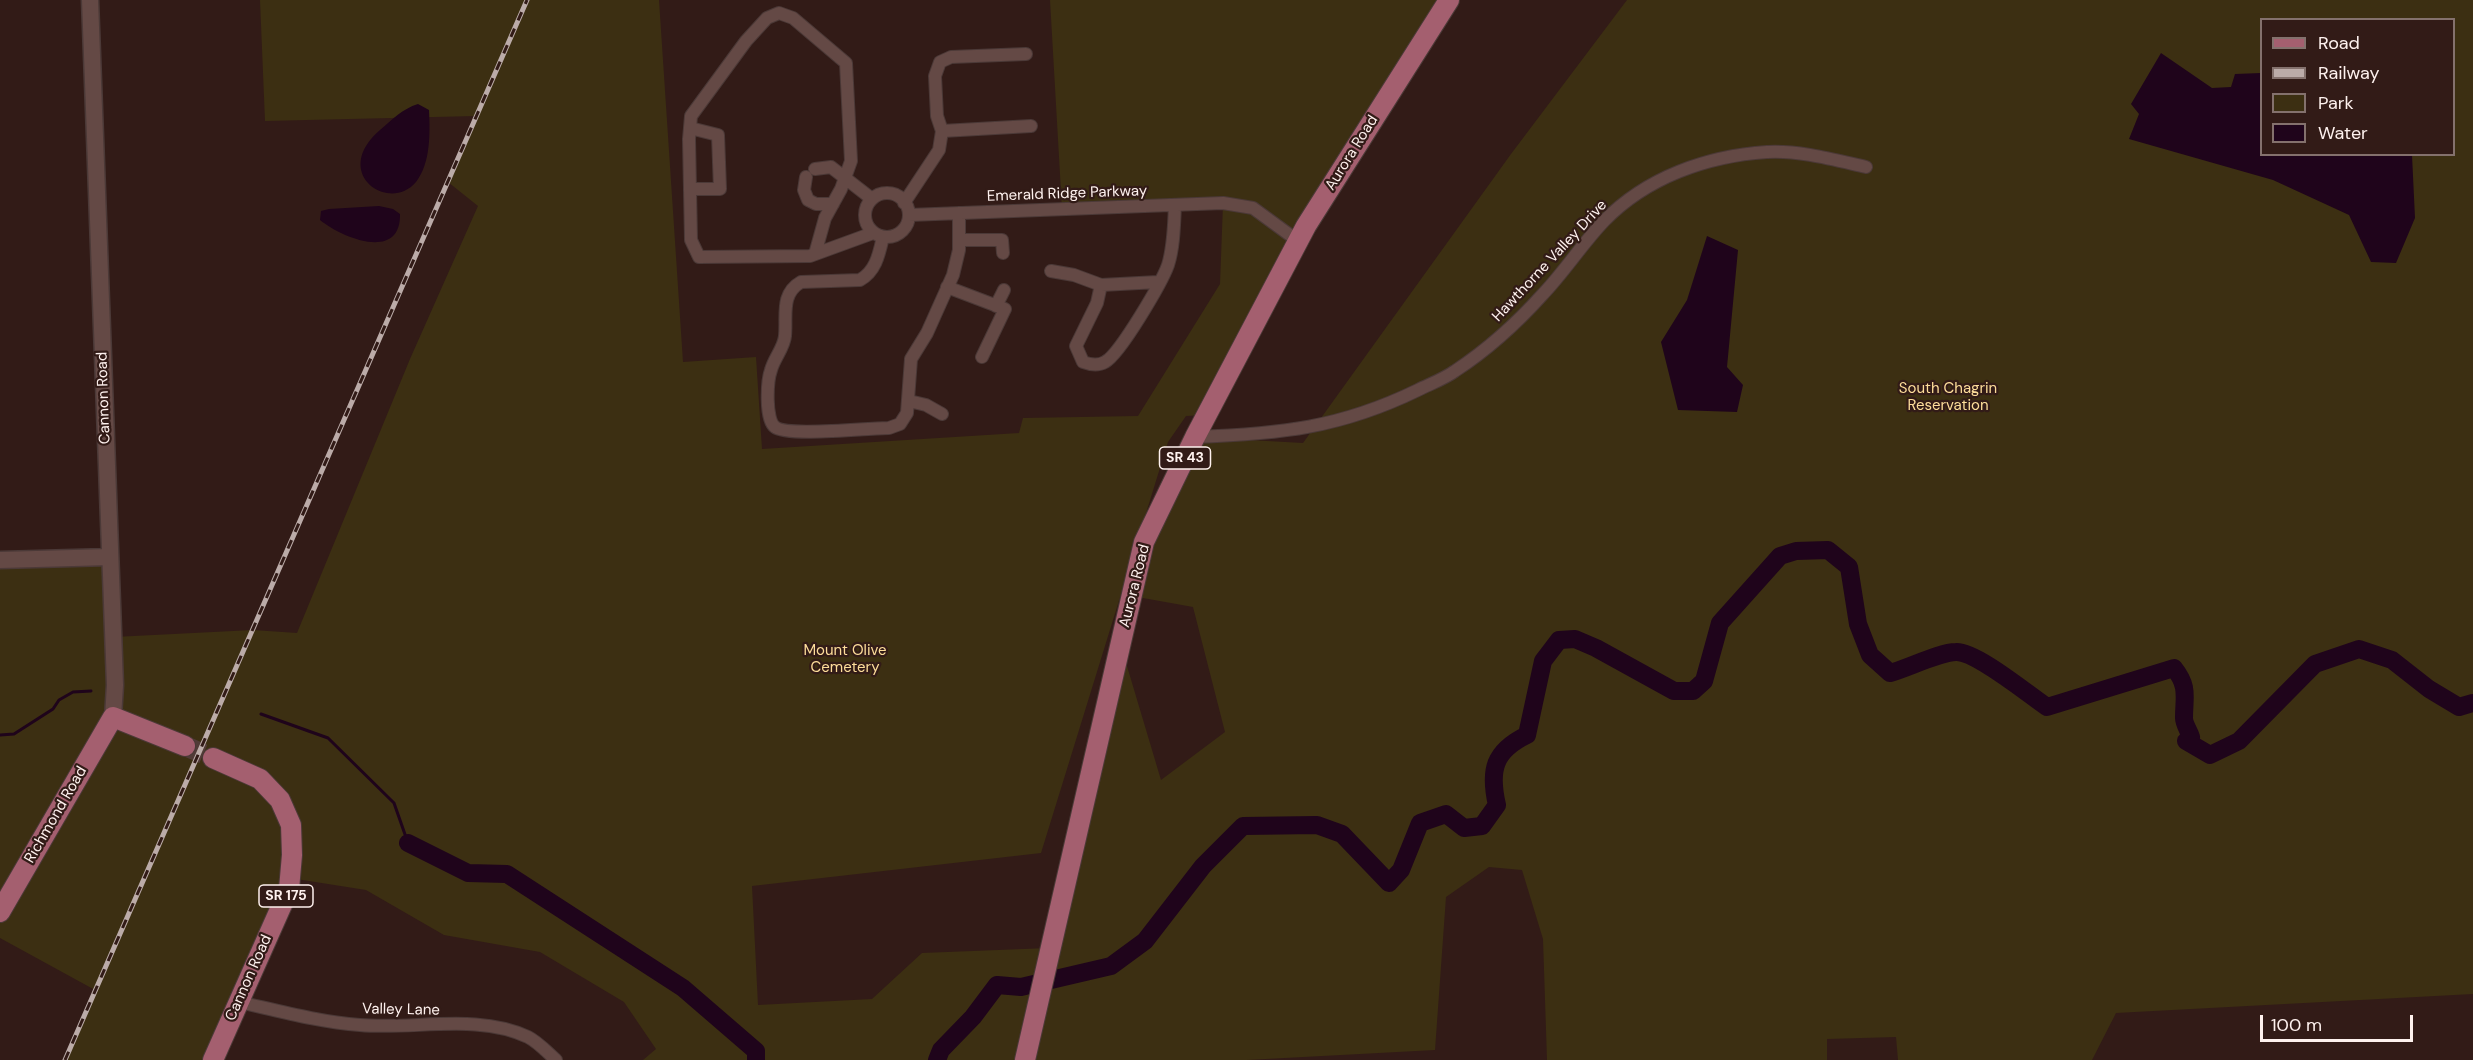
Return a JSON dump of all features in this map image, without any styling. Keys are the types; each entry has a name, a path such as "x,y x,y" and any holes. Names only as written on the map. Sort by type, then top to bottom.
{"main road":[{"name":"Cannon Road","path":"90,0 115,686 113,717"},
{"name":"Aurora Road","path":"1025,1060 1144,542 1195,437 1298,241 1449,0"},
{"path":"0,560 110,557"},
{"path":"113,717 185,746"},
{"name":"Richmond Road","path":"0,912 113,717"},
{"name":"Cannon Road","path":"213,758 260,779 280,800 291,825 292,855 289,889 213,1060"}],"street":[{"path":"815,254 825,218 845,177 850,161 846,63 793,18 779,13 767,18 710,88 691,116 691,240 699,257 815,254 878,235 901,232 907,209 936,159 942,131 938,116 935,76 940,62 951,57 1026,54"},
{"path":"942,131 1031,126"},
{"path":"690,128 718,135 720,189 690,189"},
{"name":"Hawthorne Valley Drive","path":"1195,437 1271,434 1335,423 1389,404 1453,372 1506,332 1543,294 1605,220 1648,184 1691,166 1768,152 1822,158 1866,167"},
{"path":"833,204 816,204 808,200 804,190 811,173 831,167 872,199"},
{"path":"872,199 889,194 907,209"},
{"path":"872,199 865,216 878,235 875,264 867,276 860,280 801,282 789,293 786,301 785,338 771,368 768,384 770,422 782,431 889,428 900,424 905,418 909,401 912,359 927,333 947,287 959,250 959,213"},
{"name":"Emerald Ridge Parkway","path":"907,209 959,213 1222,203 1253,208 1298,241"},
{"path":"1101,285 1097,303 1076,346 1083,362 1091,365 1106,362 1120,348 1168,264 1175,205"},
{"path":"959,240 1002,240 1003,253"},
{"path":"1051,271 1074,274 1101,285 1158,282"},
{"path":"947,287 1005,309 982,357"},
{"path":"996,306 1004,290"},
{"path":"909,401 926,405 942,414"},
{"name":"Valley Lane","path":"238,1002 326,1022 361,1025 472,1025 508,1029 531,1038 556,1060"}],"green space":[{"path":"260,0 659,0 683,362 756,357 762,449 1019,433 1023,418 1138,416 1220,284 1223,204 1062,209 1050,0 1449,0 1206,415 1186,416 1168,442 1041,853 752,886 758,1005 872,999 922,953 1049,948 1121,646 1161,780 1225,732 1193,607 1132,596 1195,437 1303,443 1511,154 1627,0 2473,0 2473,994 2116,1013 2092,1060 1898,1060 1896,1037 1827,1039 1827,1060 1547,1060 1543,939 1522,870 1489,867 1446,897 1435,1050 1247,1060 643,1060 656,1049 624,1002 540,952 444,935 366,890 290,878 213,1060 65,1060 95,990 0,938 0,560 110,557 114,637 253,630 297,633 410,359 478,206 448,182 476,116 265,121"}],"water":[{"path":"2161,53 2212,88 2231,87 2235,74 2260,73 2260,156 2412,156 2415,218 2396,263 2371,262 2349,215 2273,180 2129,139 2139,114 2131,104"},
{"path":"418,104 429,110 430,128 427,157 421,174 416,182 405,191 392,193 380,191 369,184 362,174 361,161 366,146 394,118"},
{"path":"379,206 393,209 400,214 398,229 391,238 381,242 355,239 320,220 321,211 329,209"},
{"path":"1707,236 1738,250 1727,367 1743,385 1737,412 1678,410 1661,342 1687,300"}],"waterway":[{"path":"937,1060 941,1050 973,1017 997,985 1021,987 1111,966 1145,941 1203,866 1243,826 1317,825 1342,834 1389,883 1401,870 1420,823 1446,814 1464,828 1482,826 1497,805 1494,782 1497,763 1507,748 1527,735 1543,661 1559,640 1575,639 1596,648 1674,691 1693,691 1704,681 1720,623 1780,556 1796,551 1828,550 1849,567 1858,624 1870,655 1890,673 1956,652 1976,658 2047,707 2174,668 2184,686 2184,720 2191,737 2186,741 2210,755 2239,741 2315,664 2359,649 2392,660 2429,689 2459,707 2473,703"},
{"path":"0,735 14,734 53,709 59,700 73,692 91,691"},
{"path":"261,714 328,738 394,803 408,843"},
{"path":"408,843 468,873 507,874 683,988 756,1051 756,1060"}],"tunnel":[{"path":"185,746 213,758"}],"railway":[{"path":"65,1060 527,0"}],"park label":[{"name":"South Chagrin Reservation","path":"1948,398"},
{"name":"Mount Olive Cemetery","path":"845,660"}]}
